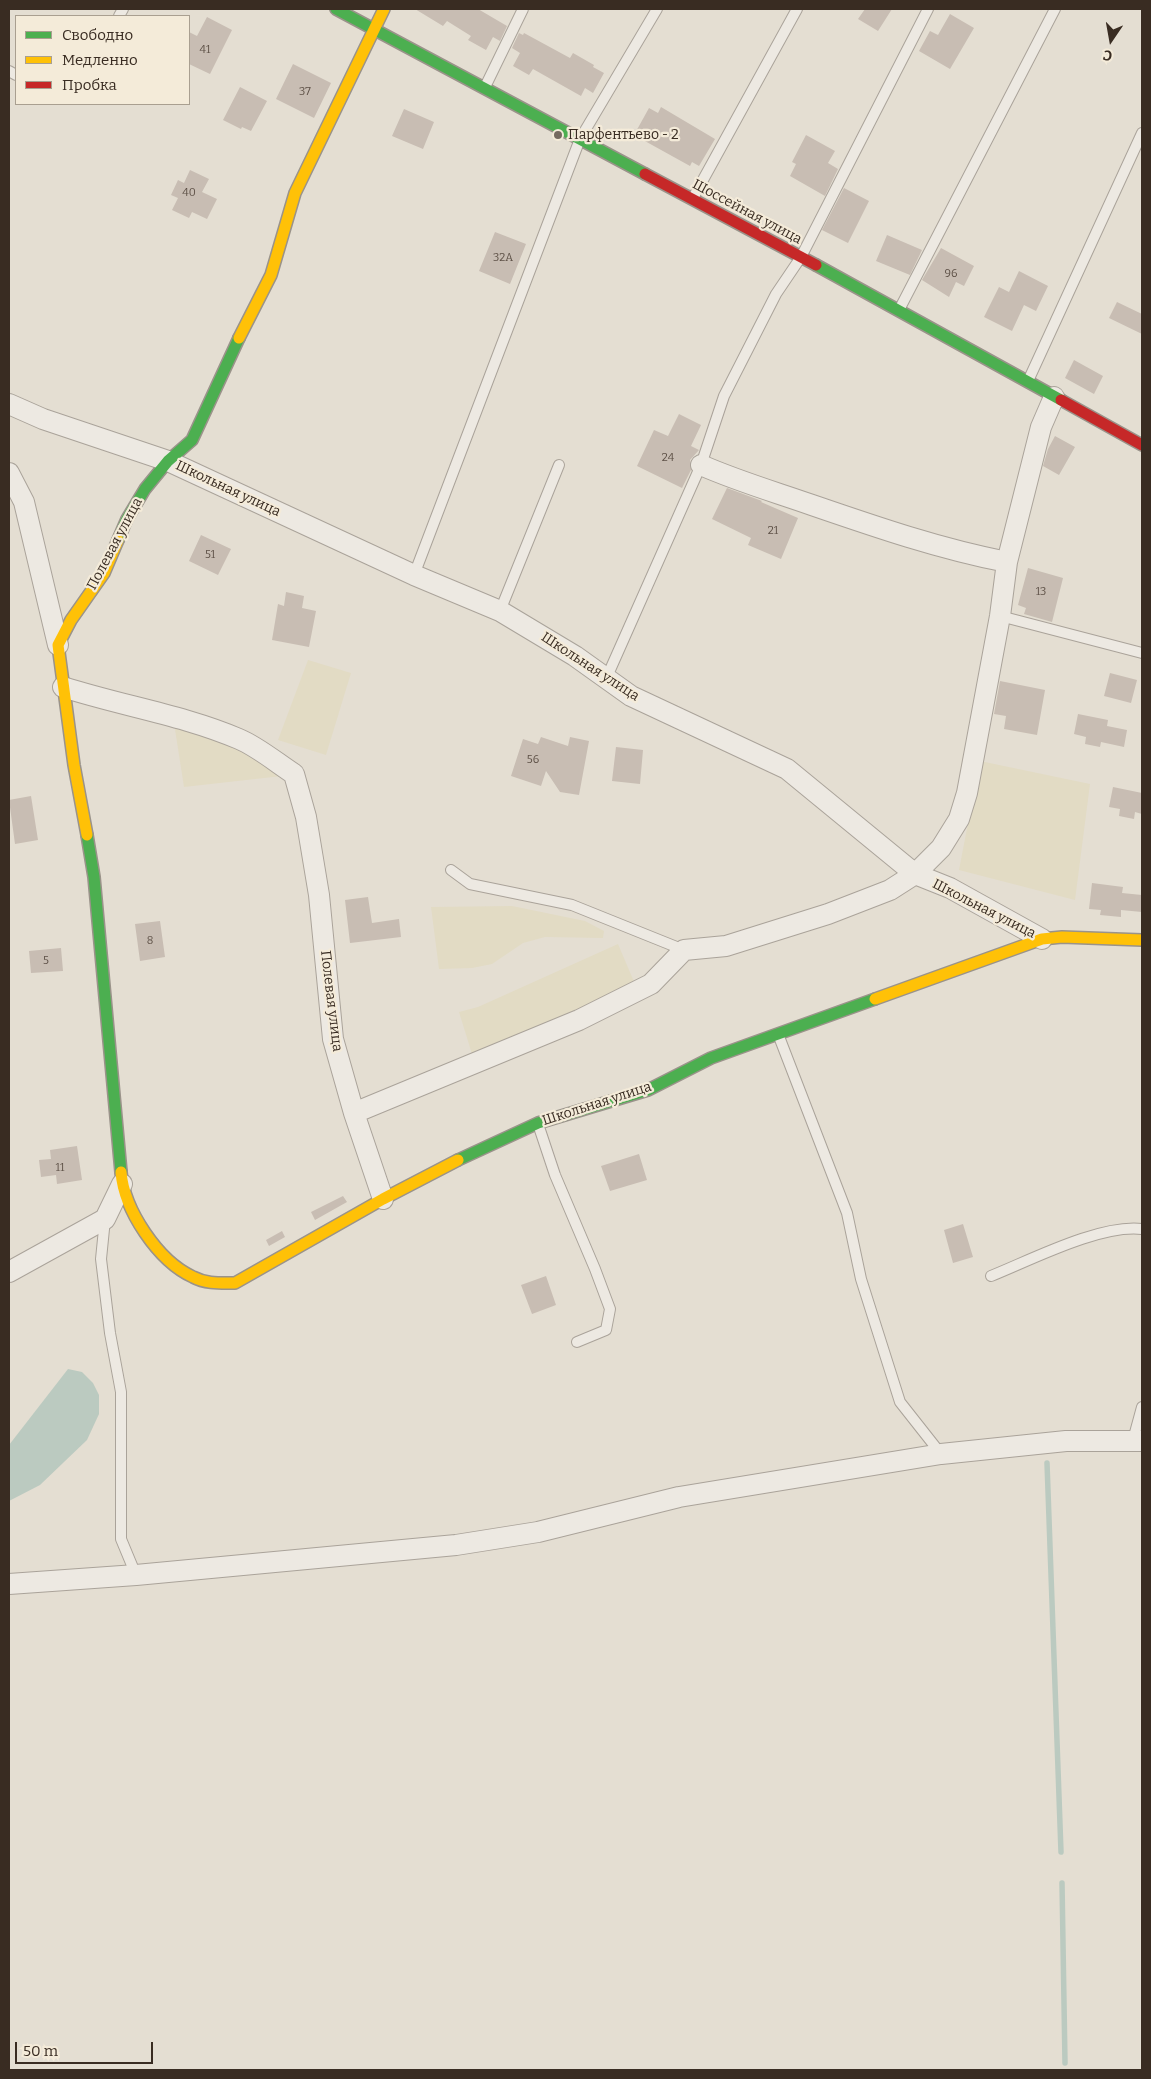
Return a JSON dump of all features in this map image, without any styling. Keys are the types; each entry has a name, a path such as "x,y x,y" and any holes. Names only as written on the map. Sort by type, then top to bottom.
{"street":[{"name":"Шоссейная улица","path":"336,9 801,257 1142,445"},
{"name":"Полевая улица","path":"58,645 71,620 104,573 127,519 145,489 168,462 192,440 240,336 272,276 292,212 295,193 384,9"},
{"path":"354,1113 579,1020 651,984 684,950 726,946 828,914 890,890 915,874 941,848 959,819 967,793 1000,616 1007,562 1041,427 1054,397"},
{"name":"Школьная улица","path":"9,404 43,419 168,462 414,575 500,610 575,656 631,696 787,769 915,874 950,888 1042,939"},
{"path":"701,465 738,481 883,530 967,554 1007,562"},
{"path":"9,473 24,502 58,645 74,765 94,877 122,1184 133,1212 157,1250 185,1272 211,1283 235,1283 383,1199"},
{"name":"Полевая улица","path":"63,687 109,702 166,714 241,739 294,774 306,817 319,895 333,1039 354,1113 383,1199"},
{"name":"Школьная улица","path":"383,1199 461,1158 538,1123 648,1090 711,1058 1042,939 1062,937 1142,940"},
{"path":"9,1272 105,1219 122,1184"},
{"path":"9,1584 136,1575 456,1545 538,1532 679,1497 941,1454 1066,1442 1138,1440"}],"lane":[{"path":"484,88 523,9"},
{"path":"414,575 580,139 657,9"},
{"path":"692,199 797,9"},
{"path":"606,679 701,465 724,396 776,294 801,257 928,9"},
{"path":"899,311 1055,9"},
{"path":"1028,382 1142,133"},
{"path":"500,610 559,465"},
{"path":"1000,616 1142,653"},
{"path":"451,870 470,884 572,905 684,950"},
{"path":"778,1034 847,1213 861,1279 900,1402 941,1454"},
{"path":"538,1123 555,1176 610,1308 606,1330 577,1342"},
{"path":"105,1219 101,1259 110,1333 121,1392 122,1539 136,1575"},
{"path":"991,1276 1086,1238 1128,1227 1142,1229"},
{"path":"1138,1440 1142,1407"}],"shaded area":[{"path":"308,660 351,673 326,755 278,740"},
{"path":"174,723 246,749 282,776 184,787"},
{"path":"980,761 1090,784 1075,900 959,870"},
{"path":"512,906 585,921 604,931 603,938 545,937 523,943 492,964 472,968 439,969 431,907"},
{"path":"618,944 635,984 480,1056 472,1054 459,1012 478,1007"},
{"path":"68,1369 82,1372 93,1383 99,1395 99,1414 87,1440 40,1485 9,1501 9,1445"}],"building":[{"path":"415,9 478,9 507,26 500,41 493,37 486,50 468,40 471,36 447,21 443,26"},
{"path":"865,9 892,9 878,31 858,19"},
{"path":"950,14 974,28 950,69 919,51 930,31 938,35"},
{"path":"207,17 232,30 210,74 190,64 190,32 197,36"},
{"path":"519,33 523,35 524,33 570,58 573,53 604,73 593,93 585,88 581,96 533,69 529,75 513,66 520,53 512,48"},
{"path":"293,64 331,83 314,118 276,99"},
{"path":"240,87 267,101 251,131 242,127 241,129 223,120"},
{"path":"661,107 715,139 699,166 692,162 690,166 634,135 649,108 658,113"},
{"path":"404,109 434,122 423,149 392,136"},
{"path":"806,135 835,151 828,163 838,169 825,196 790,176 796,164 792,162"},
{"path":"190,170 209,179 202,192 217,199 207,219 192,212 189,218 172,210 178,198 171,195 178,180 184,183"},
{"path":"844,188 869,201 848,243 822,230"},
{"path":"495,232 526,244 510,284 479,271"},
{"path":"887,235 922,250 910,275 876,261"},
{"path":"941,248 974,266 964,286 956,282 949,297 922,280"},
{"path":"1019,271 1048,286 1036,311 1024,305 1012,331 984,317 999,287 1009,292"},
{"path":"1117,302 1142,314 1142,334 1109,318"},
{"path":"1074,360 1103,376 1094,394 1065,378"},
{"path":"679,414 701,425 691,446 699,450 690,460 691,470 682,488 637,466 654,430 668,436"},
{"path":"1055,436 1075,447 1059,475 1043,466 1048,449"},
{"path":"727,488 762,501 798,518 781,559 748,545 751,538 712,519"},
{"path":"201,535 231,549 218,575 189,561"},
{"path":"1028,568 1063,578 1052,622 1024,614 1026,608 1018,605"},
{"path":"286,592 304,596 302,608 316,611 309,647 272,640 278,604 284,606"},
{"path":"1110,673 1137,680 1131,703 1104,696"},
{"path":"1000,681 1045,690 1037,735 1004,729 1006,716 994,714"},
{"path":"1078,714 1108,720 1107,726 1127,730 1124,747 1101,742 1100,747 1085,744 1086,737 1074,734"},
{"path":"541,737 568,746 570,737 589,741 579,795 560,792 546,771 541,786 511,776 523,739 538,744"},
{"path":"616,747 643,750 640,784 612,781"},
{"path":"1113,787 1142,793 1142,814 1135,812 1134,819 1119,816 1120,809 1109,807"},
{"path":"31,796 38,840 15,844 9,800"},
{"path":"1092,883 1123,887 1122,893 1142,895 1142,912 1121,910 1121,917 1100,915 1101,910 1089,909"},
{"path":"368,897 372,923 399,919 401,937 350,943 345,900"},
{"path":"160,921 165,957 140,961 135,924"},
{"path":"61,948 63,971 31,973 29,951"},
{"path":"77,1146 82,1180 57,1184 56,1175 41,1177 39,1160 51,1159 50,1150"},
{"path":"639,1154 647,1180 610,1191 601,1166"},
{"path":"343,1196 347,1202 315,1220 311,1212"},
{"path":"963,1224 973,1257 953,1263 944,1230"},
{"path":"282,1231 285,1237 269,1246 266,1240"},
{"path":"546,1276 556,1305 532,1314 521,1285"}],"waterway":[{"path":"1047,1463 1061,1852"},
{"path":"1062,1883 1065,2063"}],"traffic: fast":[{"path":"336,9 645,174"},
{"path":"816,265 1061,400"},
{"path":"118,540 127,519 145,489 168,461 192,440 239,338"},
{"path":"87,835 94,877 121,1172"},
{"path":"458,1160 538,1123 648,1090 711,1058 875,999"}],"traffic: slow":[{"path":"239,338 271,275 295,193 384,9"},
{"path":"87,835 74,765 58,645 71,620 104,573 118,540"},
{"path":"875,999 1042,939 1062,937 1142,940"},
{"path":"121,1172 124,1187 136,1218 145,1233 167,1259 180,1269 203,1281 235,1283 383,1199 458,1160"}],"traffic: jam":[{"path":"645,174 816,265"},
{"path":"1061,400 1142,445"}],"place":[{"name":"Парфентьево - 2","path":"558,135"}]}
